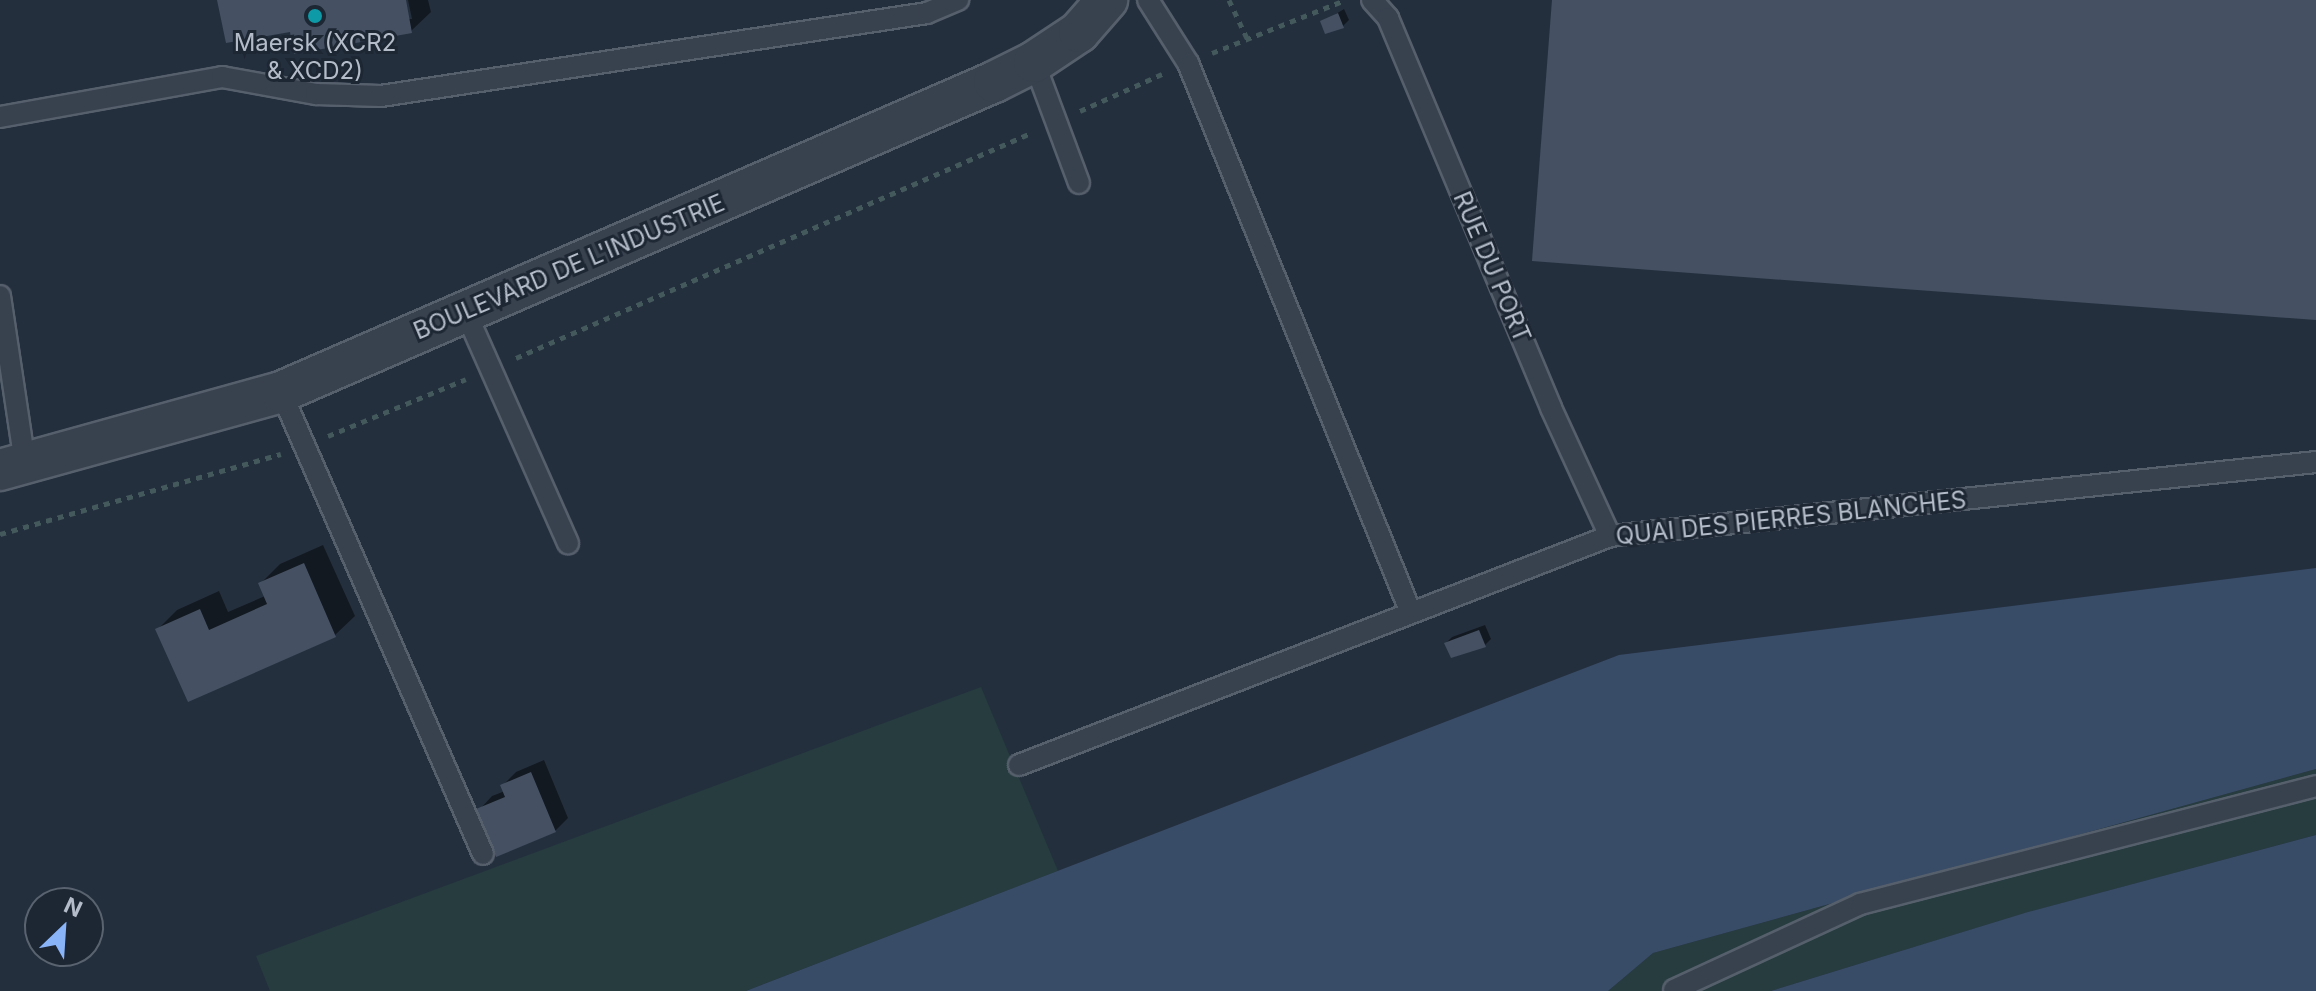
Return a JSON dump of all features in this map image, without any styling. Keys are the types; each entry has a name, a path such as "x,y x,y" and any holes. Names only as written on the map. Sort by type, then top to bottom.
{"street":[{"name":"BOULEVARD DE L'INDUSTRIE","path":"12,466 281,392 1034,62 1079,32 1107,0"}],"lane":[{"path":"0,117 222,77 316,94 381,96 927,13 958,0"},
{"path":"1148,0 1170,30 1188,63 1411,613"},
{"name":"RUE DU PORT","path":"1372,0 1388,18 1551,408 1610,536"},
{"path":"1034,62 1079,183"},
{"path":"0,296 12,466"},
{"path":"466,313 568,543"},
{"path":"281,392 483,854"},
{"name":"QUAI DES PIERRES BLANCHES","path":"1019,765 1610,536 2316,462"},
{"path":"1674,990 1860,904 2316,786"}],"path":[{"path":"1229,0 1247,38"},
{"path":"0,534 244,467 304,446 491,369 1188,63 1345,0"}],"green space":[{"path":"981,687 1058,871 746,991 270,991 256,956"},
{"path":"2316,769 2316,835 2029,912 1771,991 1608,991 1653,953"}],"water":[{"path":"2316,568 2316,769 1653,953 1608,991 746,991 1619,655"},
{"path":"2316,835 2316,991 1771,991 2028,912"}],"building":[{"name":"Maersk (XCR2 & XCD2)","path":"217,0 406,0 412,33 294,54 290,32 226,43"},
{"path":"1552,0 2316,0 2316,320 1532,261"},
{"path":"1338,13 1344,28 1325,34 1320,21"},
{"path":"304,563 336,637 188,702 155,629 200,609 209,630 267,604 258,583"},
{"path":"1479,630 1486,647 1451,658 1444,643"},
{"path":"531,772 556,832 496,857 476,809 505,797 500,785"}],"place":[{"name":"Maersk (XCR2 & XCD2)","path":"315,16"}]}
